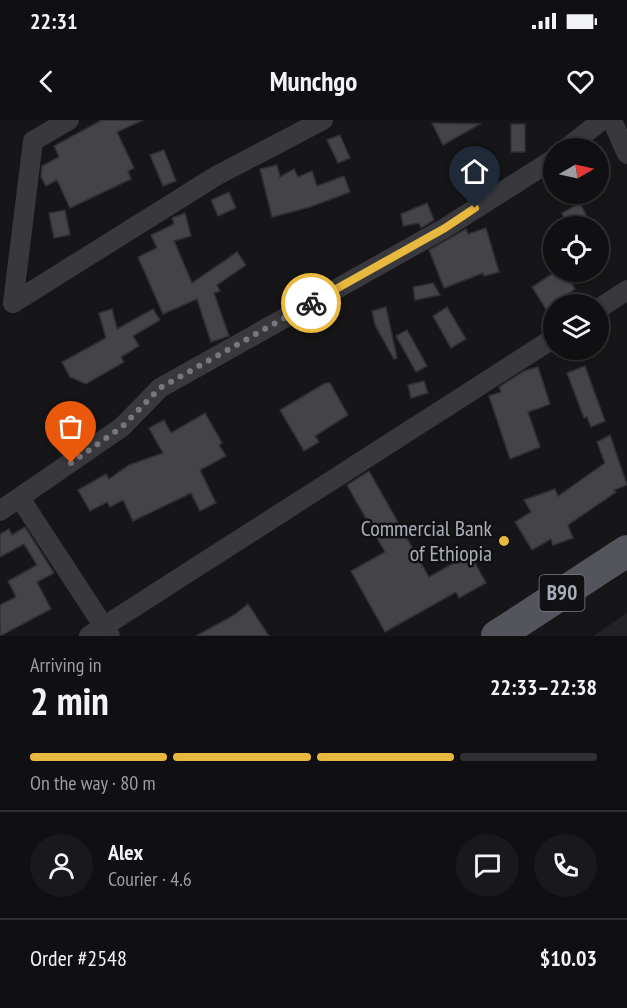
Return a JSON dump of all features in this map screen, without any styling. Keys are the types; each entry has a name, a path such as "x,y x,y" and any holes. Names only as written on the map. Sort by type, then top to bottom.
{"main road":[{"name":"B90","path":"496,636 627,550"}],"street":[{"path":"69,120 33,141 13,303 216,176 323,120"},
{"path":"580,138 602,120"},
{"path":"612,120 627,154"},
{"path":"0,511 122,427 160,388 445,228 543,166"},
{"path":"609,302 627,290"},
{"path":"20,498 101,633 543,345"}],"shaded area":[{"path":"627,613 627,636 593,636"}],"building":[{"path":"102,120 143,120 117,132 134,168 128,171 131,179 70,208 57,180 46,186 41,177 42,166 59,157 54,146"},
{"path":"432,123 480,124 443,145"},
{"path":"511,124 525,124 525,152 511,152"},
{"path":"340,135 350,158 338,163 327,140"},
{"path":"164,150 176,181 163,186 150,155"},
{"path":"277,165 280,177 294,169 298,177 312,171 317,186 344,176 350,192 310,207 272,217 260,169"},
{"path":"229,192 236,208 218,216 211,200"},
{"path":"427,203 434,220 421,228 419,223 403,226 401,214"},
{"path":"580,204 586,215 564,216 562,213"},
{"path":"65,210 70,235 54,238 49,213"},
{"path":"185,213 191,236 174,241 192,283 237,252 246,265 217,285 220,291 214,293 229,336 211,342 197,299 163,314 138,257 157,248 151,235 174,224 172,218"},
{"path":"486,228 499,272 484,276 483,273 444,288 429,250 466,229 468,234"},
{"path":"543,280 543,282 571,282 575,289 568,294 543,294 543,304 532,287"},
{"path":"433,283 440,295 415,300 413,287"},
{"path":"386,307 397,358 394,359 375,325 372,311"},
{"path":"447,307 466,339 451,348 433,316"},
{"path":"112,309 117,329 153,309 160,320 133,336 139,346 121,357 124,362 86,384 70,377 62,362 106,338 99,313"},
{"path":"407,330 427,366 416,372 396,336"},
{"path":"585,366 605,421 591,427 587,417 584,418 567,373"},
{"path":"538,367 550,404 528,412 540,447 510,459 489,396 501,392 499,387 524,371"},
{"path":"424,381 428,393 411,398 408,385"},
{"path":"325,383 330,383 348,415 315,436 319,442 304,451 280,410"},
{"path":"205,413 222,443 219,445 226,456 200,470 216,503 200,511 191,493 133,521 123,500 110,507 107,502 90,511 78,490 106,474 109,479 129,465 163,453 149,428 164,420 171,433"},
{"path":"610,435 627,485 614,490 616,492 568,525 573,538 553,545 551,539 532,550 515,522 531,512 524,500 555,489 558,496 605,463 597,442"},
{"path":"369,471 429,577 470,554 486,583 459,598 456,592 385,632 351,571 385,552 347,485"},
{"path":"25,527 54,573 37,582 51,609 0,636 0,605 16,597 8,581 37,565 24,544 0,557 0,534 9,529 12,535"},
{"path":"248,604 269,636 196,636 234,615"}],"way so far":[{"path":"71,463 122,427 160,388 311,303"}],"place":[{"name":"Commercial Bank of Ethiopia","path":"504,541"}],"route":[{"path":"311,303 445,228 475,208"}]}
